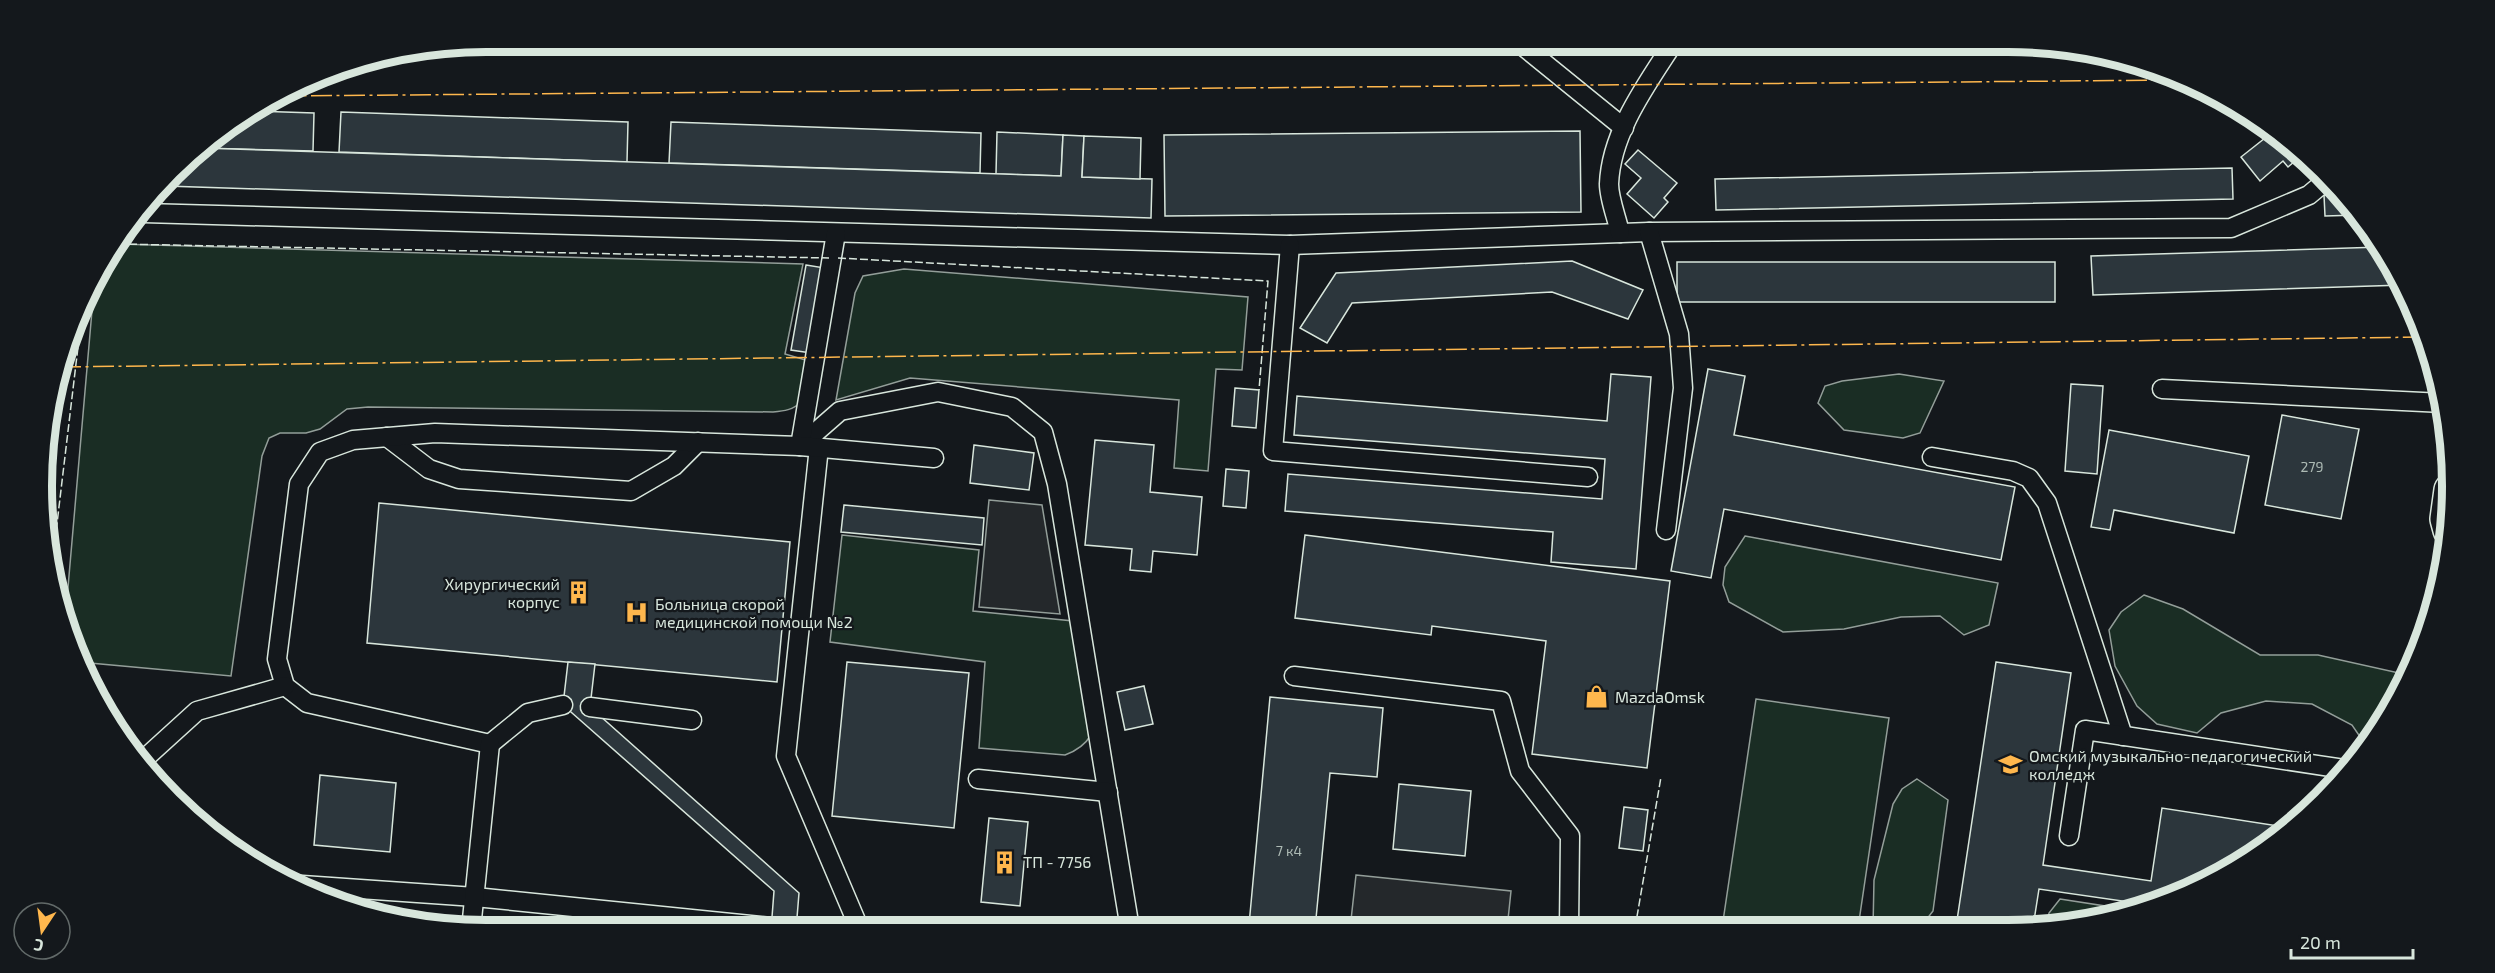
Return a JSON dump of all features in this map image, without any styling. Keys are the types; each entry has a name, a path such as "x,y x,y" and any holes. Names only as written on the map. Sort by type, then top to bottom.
{"lane":[{"path":"1530,52 1624,128"},
{"path":"1620,233 1609,185 1615,146 1641,93 1668,52"},
{"path":"149,213 1290,245 1648,232 2231,228 2309,195 2320,185"},
{"path":"1648,232 1679,334 1682,377 1666,530"},
{"path":"800,446 836,233"},
{"path":"1290,245 1273,451 1588,477"},
{"path":"2162,389 2434,404"},
{"path":"800,446 840,411 938,392 1012,408 1043,432 1058,484 1129,920"},
{"path":"490,744 307,703 285,686 276,659 299,484 320,452 353,440 435,433 800,446 934,459"},
{"path":"387,437 429,469 459,479 631,491 674,466 698,442"},
{"path":"819,447 786,756 856,920"},
{"path":"1932,457 2013,471 2029,478 2047,502 2123,736"},
{"path":"1294,676 1501,701 1520,771 1570,836 1569,920"},
{"path":"146,756 197,711 285,686"},
{"path":"472,920 490,744 528,713 563,705"},
{"path":"590,707 692,720"},
{"path":"2069,836 2085,730 2339,768"},
{"path":"978,779 1108,792"},
{"path":"318,886 475,897 702,920"}],"green space":[{"path":"127,244 803,264 785,354 809,361 801,402 785,411 368,407 347,409 320,429 306,433 280,433 269,438 262,456 231,676 90,663 67,599 92,305"},
{"path":"904,269 1248,297 1242,370 1216,369 1208,471 1174,468 1179,400 910,378 836,400 855,293 863,276"},
{"path":"1899,374 1944,381 1920,433 1903,438 1844,430 1818,403 1825,386 1842,381"},
{"path":"842,535 979,550 973,611 1073,621 1091,735 1086,742 1065,755 979,748 985,662 830,642"},
{"path":"1745,536 1998,583 1989,625 1964,635 1940,616 1901,617 1844,629 1783,632 1729,602 1723,585 1725,567"},
{"path":"2144,595 2183,609 2260,655 2318,655 2400,673 2361,739 2352,725 2312,704 2266,701 2221,713 2197,733 2157,724 2137,706 2115,666 2109,630 2121,612"},
{"path":"1756,699 1889,718 1859,920 1723,920"},
{"path":"1917,779 1948,800 1933,911 1926,920 1873,920 1874,880 1893,804 1902,789"},
{"path":"2060,899 2105,906 2105,909 2048,919 2049,913"},
{"path":"577,917 577,920 561,920"}],"shaded area":[{"path":"989,500 1042,505 1060,614 979,607"},
{"path":"1356,875 1511,891 1508,920 1351,920"}],"building":[{"path":"268,112 314,113 313,151 214,148"},
{"path":"341,112 628,122 627,162 339,152"},
{"path":"671,122 981,133 980,173 669,163"},
{"path":"1580,131 1581,212 1165,216 1164,135"},
{"path":"997,132 1063,135 1061,176 996,174"},
{"path":"1063,135 1084,136 1082,177 1152,179 1151,218 174,186 214,148 1061,176"},
{"path":"1084,136 1141,138 1140,179 1082,177"},
{"path":"2266,137 2296,161 2288,167 2283,161 2260,181 2241,157"},
{"path":"1638,150 1677,183 1664,198 1668,202 1654,218 1627,194 1641,178 1625,164"},
{"path":"2232,168 2233,199 1716,210 1715,179"},
{"path":"2324,195 2330,195 2348,215 2325,216"},
{"path":"2370,247 2393,285 2093,295 2091,256"},
{"path":"1572,261 1643,290 1628,319 1552,292 1352,303 1327,343 1300,328 1336,273"},
{"path":"1677,262 2055,262 2055,302 1677,302"},
{"path":"806,265 825,268 811,353 791,350"},
{"path":"1708,369 1745,376 1734,435 2015,487 2001,560 1724,509 1711,578 1671,571"},
{"path":"1611,374 1651,377 1636,569 1551,562 1553,532 1285,511 1288,474 1602,499 1605,459 1294,435 1297,396 1607,421"},
{"path":"2071,384 2103,386 2097,474 2065,471"},
{"path":"1235,388 1259,390 1256,428 1232,426"},
{"path":"2282,415 2359,429 2341,519 2265,505"},
{"path":"2109,430 2249,456 2234,533 2114,510 2110,530 2091,527"},
{"path":"1095,440 1154,445 1150,492 1202,497 1197,555 1153,551 1151,572 1130,570 1132,549 1085,545"},
{"path":"974,445 1034,453 1029,490 970,483"},
{"path":"1226,469 1249,471 1246,508 1223,506"},
{"name":"Хирургический корпус","path":"379,503 790,542 777,682 367,643"},
{"path":"844,505 984,518 982,545 841,532"},
{"name":"MazdaOmsk","path":"1305,535 1670,581 1647,768 1532,754 1546,641 1432,626 1431,635 1295,618"},
{"path":"568,662 595,664 590,707 799,893 797,920 772,920 774,891 563,705"},
{"path":"847,662 969,673 954,828 832,816"},
{"name":"Омский музыкально-педагогический колледж","path":"1996,662 2071,673 2043,865 2151,881 2162,808 2279,826 2250,847 2200,876 2132,902 2039,889 2034,920 1957,920"},
{"path":"1144,686 1153,724 1125,730 1117,692"},
{"path":"1270,697 1383,708 1377,777 1330,773 1316,920 1249,920"},
{"path":"320,775 396,783 390,852 314,845"},
{"path":"1399,784 1471,791 1465,856 1393,849"},
{"path":"1624,807 1648,810 1643,851 1619,848"},
{"name":"ТП - 7756","path":"989,818 1028,822 1020,906 981,902"}],"fence":[{"path":"127,244 829,258"},
{"path":"838,258 1268,281 1259,390"},
{"path":"55,537 79,339"},
{"path":"1636,920 1661,777"}],"power":[{"path":"298,96 2159,80"},
{"path":"69,367 2415,337"}],"place":[{"name":"Хирургический корпус","path":"578,593"},
{"name":"Больница скорой медицинской помощи №2","path":"637,613"},
{"name":"MazdaOmsk","path":"1597,697"},
{"name":"Омский музыкально-педагогический колледж","path":"2011,765"},
{"name":"ТП - 7756","path":"1005,862"}]}
